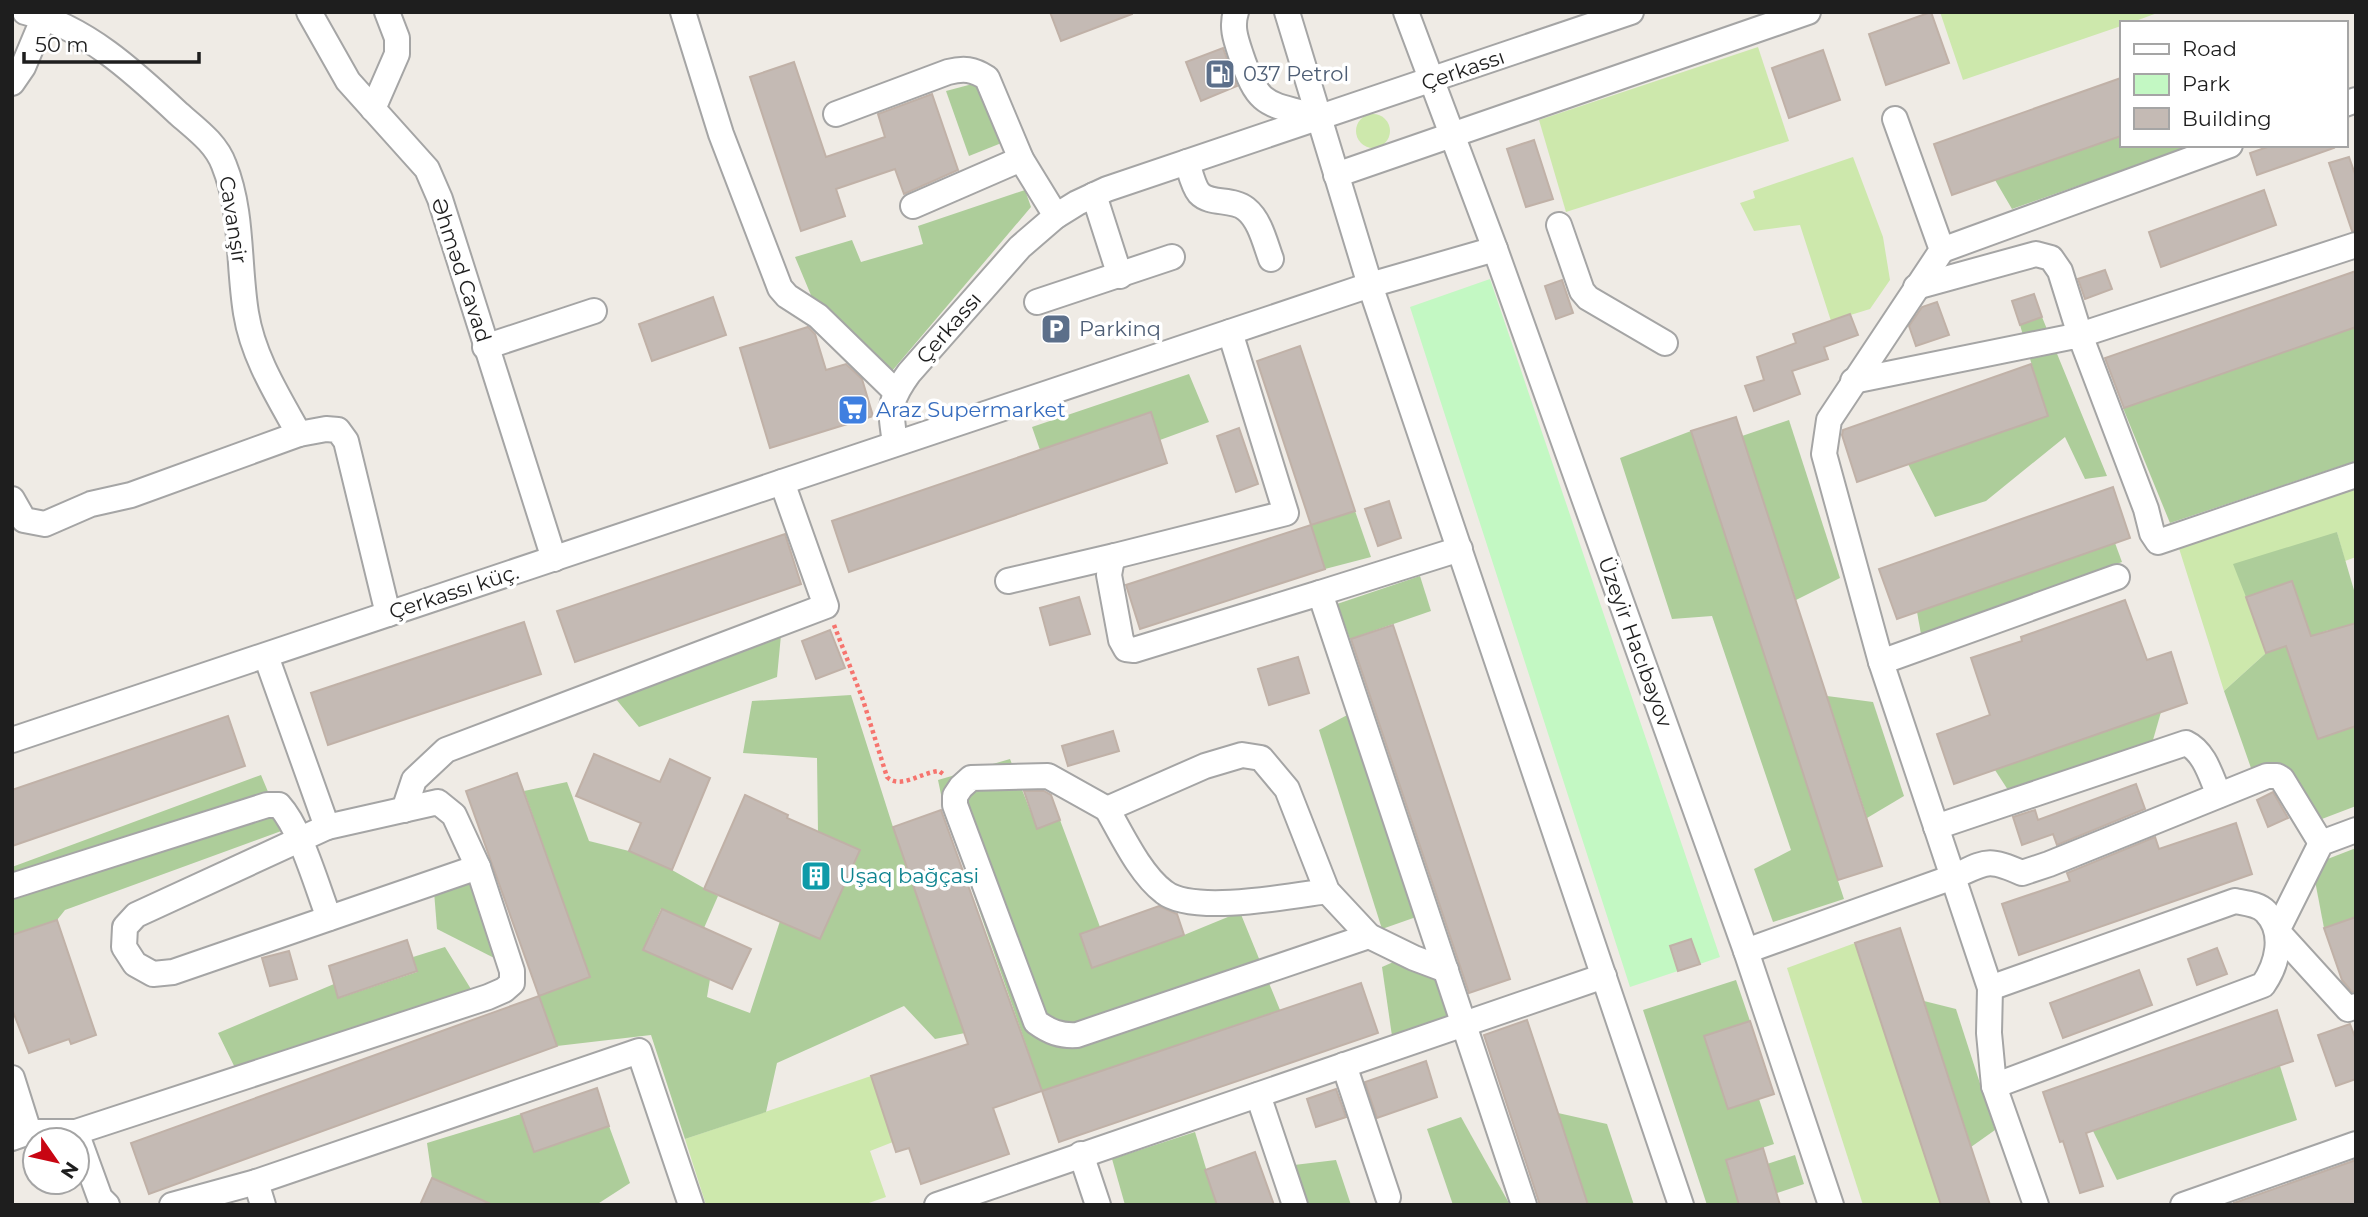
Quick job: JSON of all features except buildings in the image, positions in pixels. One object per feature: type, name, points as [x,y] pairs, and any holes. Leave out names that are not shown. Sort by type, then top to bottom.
[{"type":"street","name":"Əhməd Cavad","points":[[309,12],[348,81],[427,169],[440,199],[554,559]]},
{"type":"street","points":[[373,109],[397,54],[397,38],[387,12]]},
{"type":"street","points":[[683,12],[721,134],[780,288],[787,296],[818,316],[895,391],[890,409],[895,443],[1370,285],[1495,249]]},
{"type":"street","points":[[1236,12],[1233,21],[1234,34],[1250,83],[1257,94],[1274,104],[1319,117]]},
{"type":"street","points":[[1287,12],[1370,285],[1681,1205]]},
{"type":"street","name":"Üzeyir Hacıbəyov","points":[[1406,12],[1495,249],[1746,951],[1832,1205]]},
{"type":"street","name":"Çerkassı","points":[[895,391],[1020,247],[1056,216],[1094,195],[1631,12]]},
{"type":"street","points":[[1336,175],[1808,12]]},
{"type":"street","points":[[12,83],[23,67],[34,15]]},
{"type":"street","name":"Cavanşir","points":[[34,15],[75,31],[133,71],[212,144],[224,163],[229,181],[239,232],[250,332],[274,391],[299,434]]},
{"type":"street","points":[[836,114],[963,68],[978,72],[987,78],[1021,159],[1056,216]]},
{"type":"street","points":[[1895,119],[1942,250]]},
{"type":"street","points":[[2036,1205],[1994,1086],[1989,1033],[1990,988],[1881,662],[1824,454],[1829,420],[1942,250],[2225,147]]},
{"type":"street","points":[[913,206],[1021,159]]},
{"type":"street","points":[[1187,162],[1198,192],[1205,197],[1236,203],[1247,209],[1255,220],[1271,259]]},
{"type":"street","points":[[1094,195],[1120,276]]},
{"type":"street","points":[[1559,226],[1582,291],[1588,298],[1665,343]]},
{"type":"street","points":[[1853,381],[2080,335],[2356,245]]},
{"type":"street","points":[[1916,288],[2036,254],[2051,258],[2060,271],[2080,335],[2146,509],[2152,533],[2158,542],[2356,475]]},
{"type":"street","points":[[1037,302],[1172,257]]},
{"type":"street","points":[[485,347],[594,311]]},
{"type":"street","points":[[1008,582],[1286,513],[1230,332]]},
{"type":"street","points":[[12,499],[24,520],[45,524],[91,504],[131,495],[299,434],[326,429],[338,430],[346,440],[388,614]]},
{"type":"street","name":"Çerkassı küç.","points":[[12,740],[895,443]]},
{"type":"street","points":[[404,810],[414,780],[446,750],[827,606],[782,482]]},
{"type":"street","points":[[1115,556],[1109,575],[1121,640],[1126,649],[1134,650],[1460,549]]},
{"type":"street","points":[[1881,662],[2117,577]]},
{"type":"street","points":[[1320,593],[1524,1205]]},
{"type":"street","points":[[266,656],[327,827]]},
{"type":"street","points":[[1936,827],[2186,743],[2194,747],[2200,755],[2220,795]]},
{"type":"street","points":[[1107,808],[1206,766],[1242,755],[1261,758],[1287,789],[1327,891],[1369,936],[1446,970]]},
{"type":"street","points":[[1327,891],[1241,904],[1180,900],[1165,894],[1149,877],[1107,808],[1048,776],[971,778],[955,796],[955,805],[1036,1022],[1061,1035],[1077,1035],[1369,936]]},
{"type":"street","points":[[1746,951],[1953,877],[1986,862],[2000,863],[2022,873],[2267,776],[2282,779],[2321,843]]},
{"type":"street","points":[[91,1127],[488,997],[512,983],[512,971],[478,867],[454,815],[438,802],[327,827],[136,915],[125,927],[124,947],[135,964],[153,974],[173,972],[478,867]]},
{"type":"street","points":[[12,886],[267,805],[279,805],[299,840],[329,918]]},
{"type":"street","points":[[1994,1086],[2263,985],[2274,970],[2277,931],[2321,843],[2356,830]]},
{"type":"street","points":[[1990,988],[2235,901],[2255,905],[2266,911],[2277,931],[2348,1009],[2356,1006]]},
{"type":"street","points":[[937,1205],[1604,976]]},
{"type":"street","points":[[172,1205],[259,1193],[639,1051],[691,1205]]},
{"type":"street","points":[[1344,1065],[1388,1197]]},
{"type":"street","points":[[12,1078],[21,1135]]},
{"type":"street","points":[[1258,1095],[1295,1205]]},
{"type":"street","points":[[2183,1205],[2356,1144]]},
{"type":"street","points":[[1081,1154],[1098,1205]]},
{"type":"street","points":[[91,1173],[100,1198],[107,1205]]},
{"type":"path","points":[[827,606],[863,700],[887,777],[892,782],[899,783],[939,771],[961,787]]},
{"type":"green space","points":[[1940,12],[2160,12],[2135,21],[2120,21],[2120,26],[1963,80]]},
{"type":"green space","points":[[1758,47],[1789,141],[1566,212],[1539,120]]},
{"type":"green space","points":[[980,82],[1004,142],[969,156],[946,91]]},
{"type":"green space","points":[[1373,114],[1385,119],[1390,131],[1385,143],[1373,148],[1361,143],[1356,131],[1361,119]]},
{"type":"green space","points":[[2120,136],[2120,147],[2188,147],[2012,209],[1995,180]]},
{"type":"green space","points":[[1853,157],[1883,237],[1890,280],[1870,309],[1831,321],[1800,225],[1754,231],[1740,203],[1755,198],[1753,191]]},
{"type":"green space","points":[[1025,190],[1031,207],[892,371],[813,300],[795,257],[852,240],[861,262],[923,244],[918,226]]},
{"type":"green space","points":[[1490,279],[1720,957],[1700,964],[1691,939],[1670,947],[1678,971],[1630,987],[1410,307]]},
{"type":"green space","points":[[2042,317],[2107,476],[2085,479],[2065,437],[1986,501],[1935,517],[1908,464],[2047,416],[2020,325]]},
{"type":"green space","points":[[2356,327],[2356,461],[2170,523],[2123,408]]},
{"type":"green space","points":[[1189,374],[1209,422],[1160,440],[1151,412],[1040,450],[1032,427]]},
{"type":"green space","points":[[1789,420],[1840,578],[1796,600],[1742,436]]},
{"type":"green space","points":[[1691,431],[1844,899],[1773,922],[1754,869],[1791,850],[1712,616],[1672,619],[1620,458]]},
{"type":"green space","points":[[2356,483],[2356,557],[2345,561],[2337,532],[2246,597],[2266,653],[2224,691],[2177,542]]},
{"type":"green space","points":[[1355,511],[1371,557],[1325,569],[1311,525]]},
{"type":"green space","points":[[2337,532],[2356,597],[2356,623],[2343,672],[2329,630],[2311,636],[2292,581],[2246,597],[2233,564]]},
{"type":"green space","points":[[2115,543],[2122,562],[1921,634],[1917,612]]},
{"type":"green space","points":[[1420,576],[1431,611],[1350,639],[1337,604]]},
{"type":"green space","points":[[781,635],[777,677],[639,727],[611,693]]},
{"type":"green space","points":[[2286,646],[2318,739],[2356,726],[2356,806],[2314,822],[2283,765],[2251,768],[2224,691],[2266,653]]},
{"type":"green space","points":[[851,695],[893,827],[965,1033],[935,1039],[904,1006],[777,1063],[766,1112],[685,1139],[651,1035],[557,1046],[539,996],[590,977],[524,791],[567,782],[589,841],[629,851],[672,870],[718,896],[704,928],[661,909],[643,950],[710,979],[707,997],[750,1013],[780,921],[820,939],[860,851],[818,832],[817,758],[743,753],[752,701]]},
{"type":"green space","points":[[1827,696],[1873,702],[1904,796],[1867,818]]},
{"type":"green space","points":[[2161,712],[2153,740],[2008,790],[1995,770]]},
{"type":"green space","points":[[1351,713],[1419,916],[1382,929],[1319,730]]},
{"type":"green space","points":[[1010,759],[1037,828],[1060,820],[1100,927],[1080,934],[1092,968],[1240,912],[1280,1010],[1042,1091],[944,809],[938,780]]},
{"type":"green space","points":[[261,775],[284,830],[65,910],[57,920],[12,935],[12,867]]},
{"type":"green space","points":[[2356,848],[2356,917],[2324,928],[2312,865]]},
{"type":"green space","points":[[470,865],[508,965],[437,929],[433,879]]},
{"type":"green space","points":[[1855,943],[1941,1205],[1863,1205],[1787,968]]},
{"type":"green space","points":[[445,947],[474,994],[238,1074],[218,1033],[334,984],[339,998],[417,972],[413,957]]},
{"type":"green space","points":[[1423,949],[1452,1017],[1392,1036],[1382,967]]},
{"type":"green space","points":[[1736,980],[1750,1021],[1759,1099],[1774,1144],[1726,1160],[1730,1176],[1795,1155],[1804,1184],[1741,1205],[1707,1205],[1643,1010]]},
{"type":"green space","points":[[1924,1001],[1956,1009],[1995,1130],[1971,1147]]},
{"type":"green space","points":[[2280,1066],[2297,1120],[2117,1180],[2093,1131]]},
{"type":"green space","points":[[871,1076],[893,1142],[870,1151],[886,1197],[863,1205],[706,1205],[685,1139]]},
{"type":"green space","points":[[1558,1113],[1607,1124],[1634,1205],[1588,1205]]},
{"type":"green space","points":[[521,1114],[534,1152],[609,1126],[630,1183],[596,1205],[490,1205],[432,1178],[427,1143]]},
{"type":"green space","points":[[1461,1117],[1510,1205],[1453,1205],[1427,1129]]},
{"type":"green space","points":[[1195,1132],[1217,1205],[1125,1205],[1112,1159]]},
{"type":"green space","points":[[1336,1160],[1351,1205],[1307,1205],[1294,1165]]},
{"type":"place","name":"037 Petrol","points":[[1220,74]]},
{"type":"place","name":"Parkinq","points":[[1056,329]]},
{"type":"place","name":"Araz Supermarket","points":[[853,410]]},
{"type":"place","name":"Uşaq bağçasi","points":[[816,876]]}]
